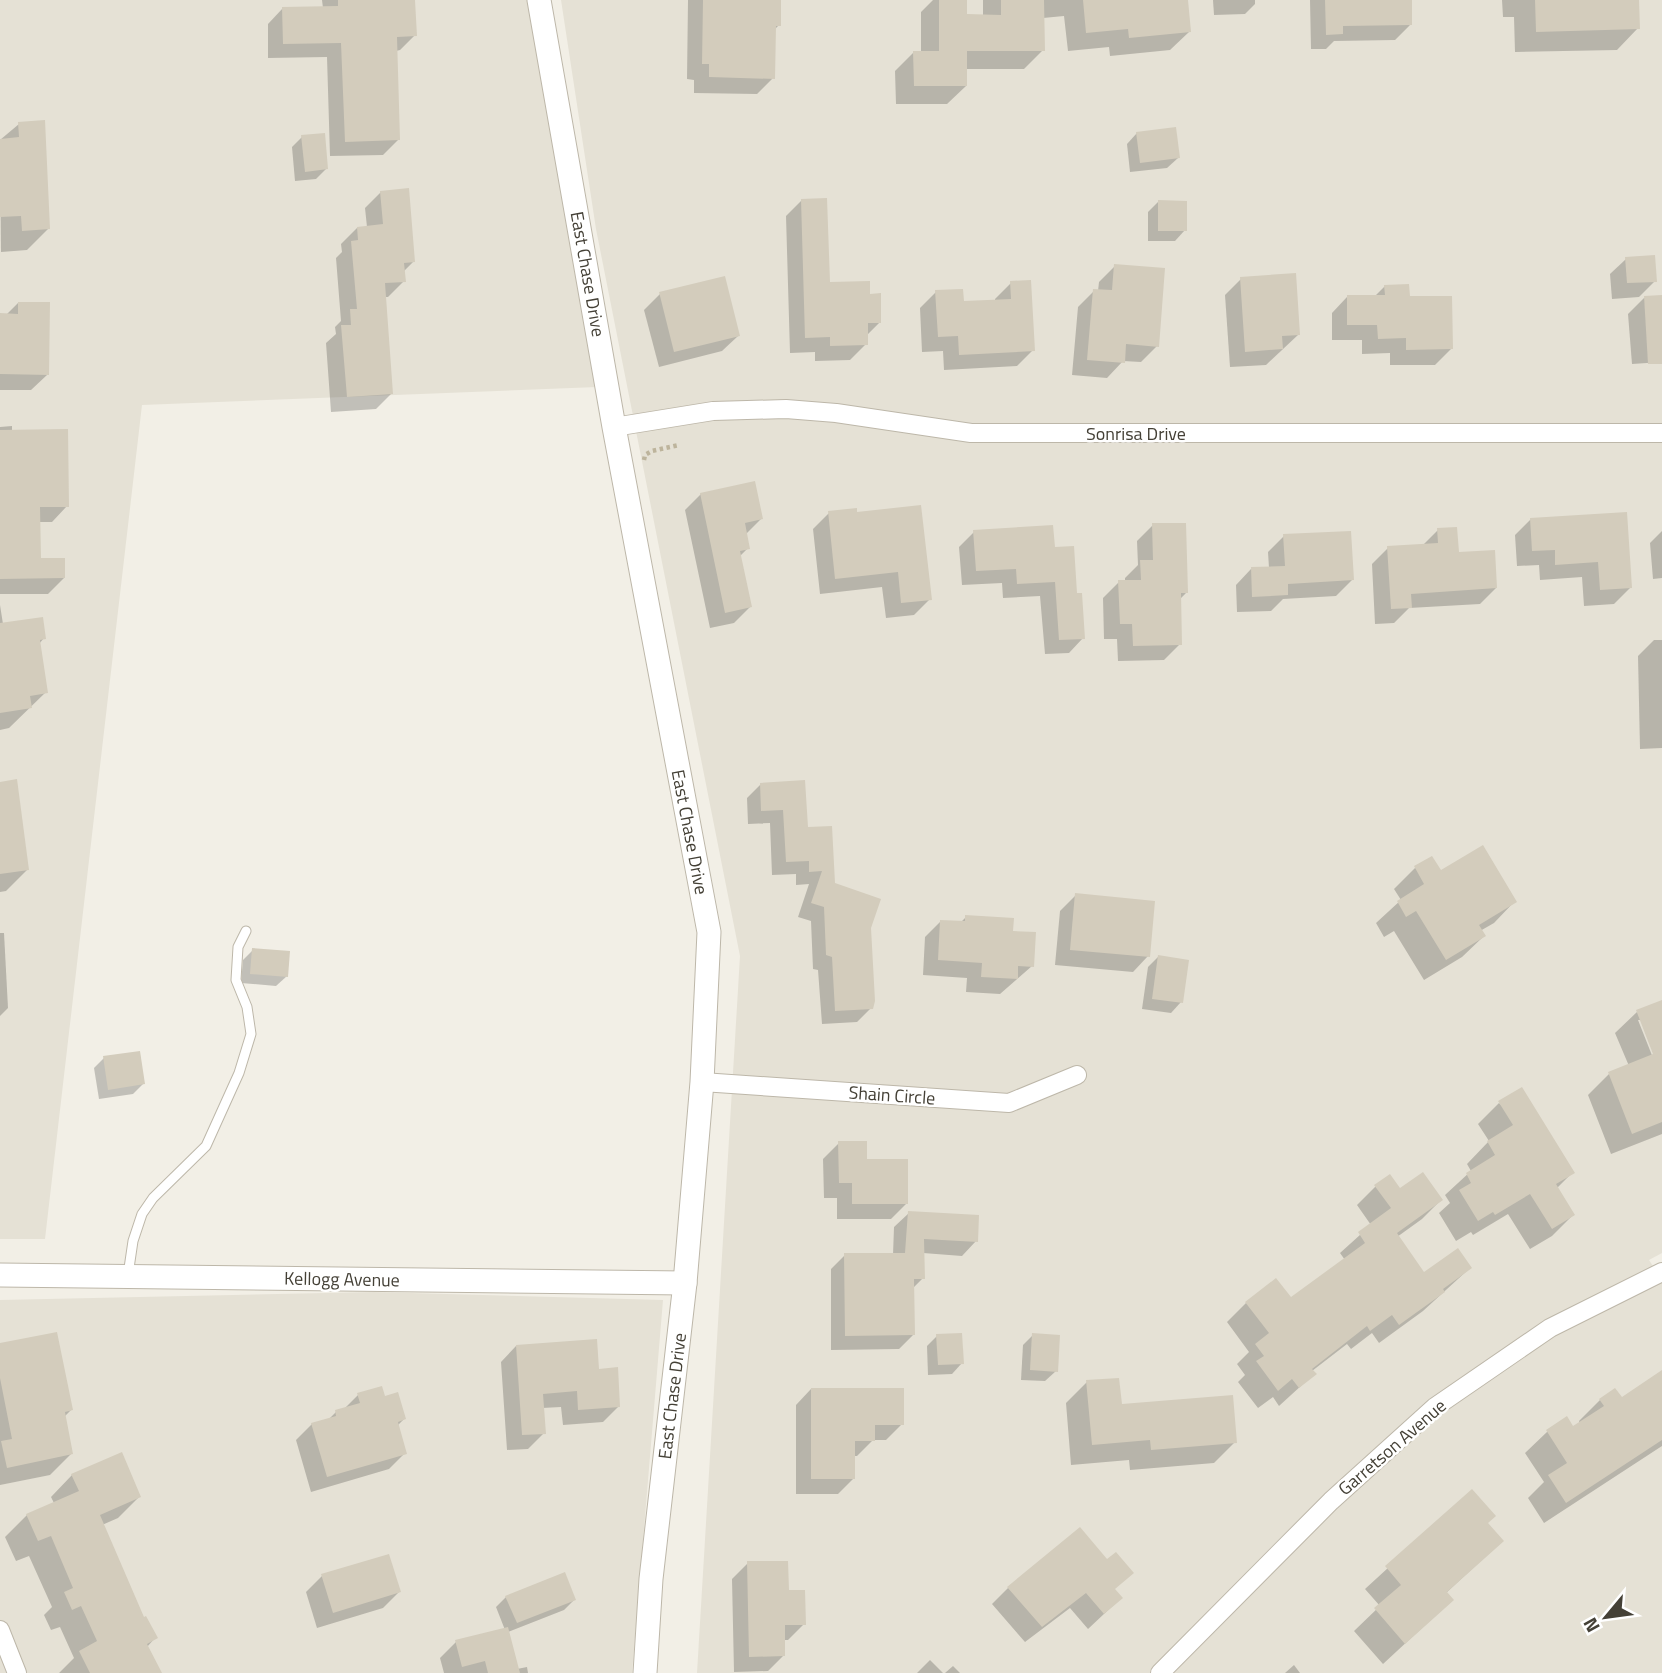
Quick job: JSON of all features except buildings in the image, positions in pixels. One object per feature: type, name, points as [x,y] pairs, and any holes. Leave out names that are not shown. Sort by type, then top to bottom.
[{"type":"street","name":"East Chase Drive","points":[[539,0],[614,427],[709,932],[702,1082],[685,1283],[651,1579],[645,1673]]},
{"type":"street","name":"Sonrisa Drive","points":[[614,427],[713,411],[786,409],[836,413],[971,433],[1662,433]]},
{"type":"street","name":"Shain Circle","points":[[702,1082],[1009,1103],[1077,1075]]},
{"type":"street","name":"Garretson Avenue","points":[[1160,1673],[1331,1502],[1435,1407],[1550,1328],[1662,1272]]},
{"type":"street","name":"Kellogg Avenue","points":[[0,1275],[685,1283]]},
{"type":"street","points":[[0,1630],[17,1673]]},
{"type":"lane","points":[[128,1276],[133,1241],[142,1214],[153,1198],[206,1146],[239,1073],[251,1034],[247,1007],[236,980],[238,947],[246,931]]},
{"type":"shaded area","points":[[0,0],[530,0],[597,387],[142,405],[45,1239],[0,1239]]},
{"type":"shaded area","points":[[561,0],[1662,0],[1662,1253],[1649,1260],[1662,1280],[1662,1673],[697,1673],[740,956],[596,229]]},
{"type":"shaded area","points":[[374,1292],[663,1300],[632,1673],[0,1673],[0,1300]]}]
